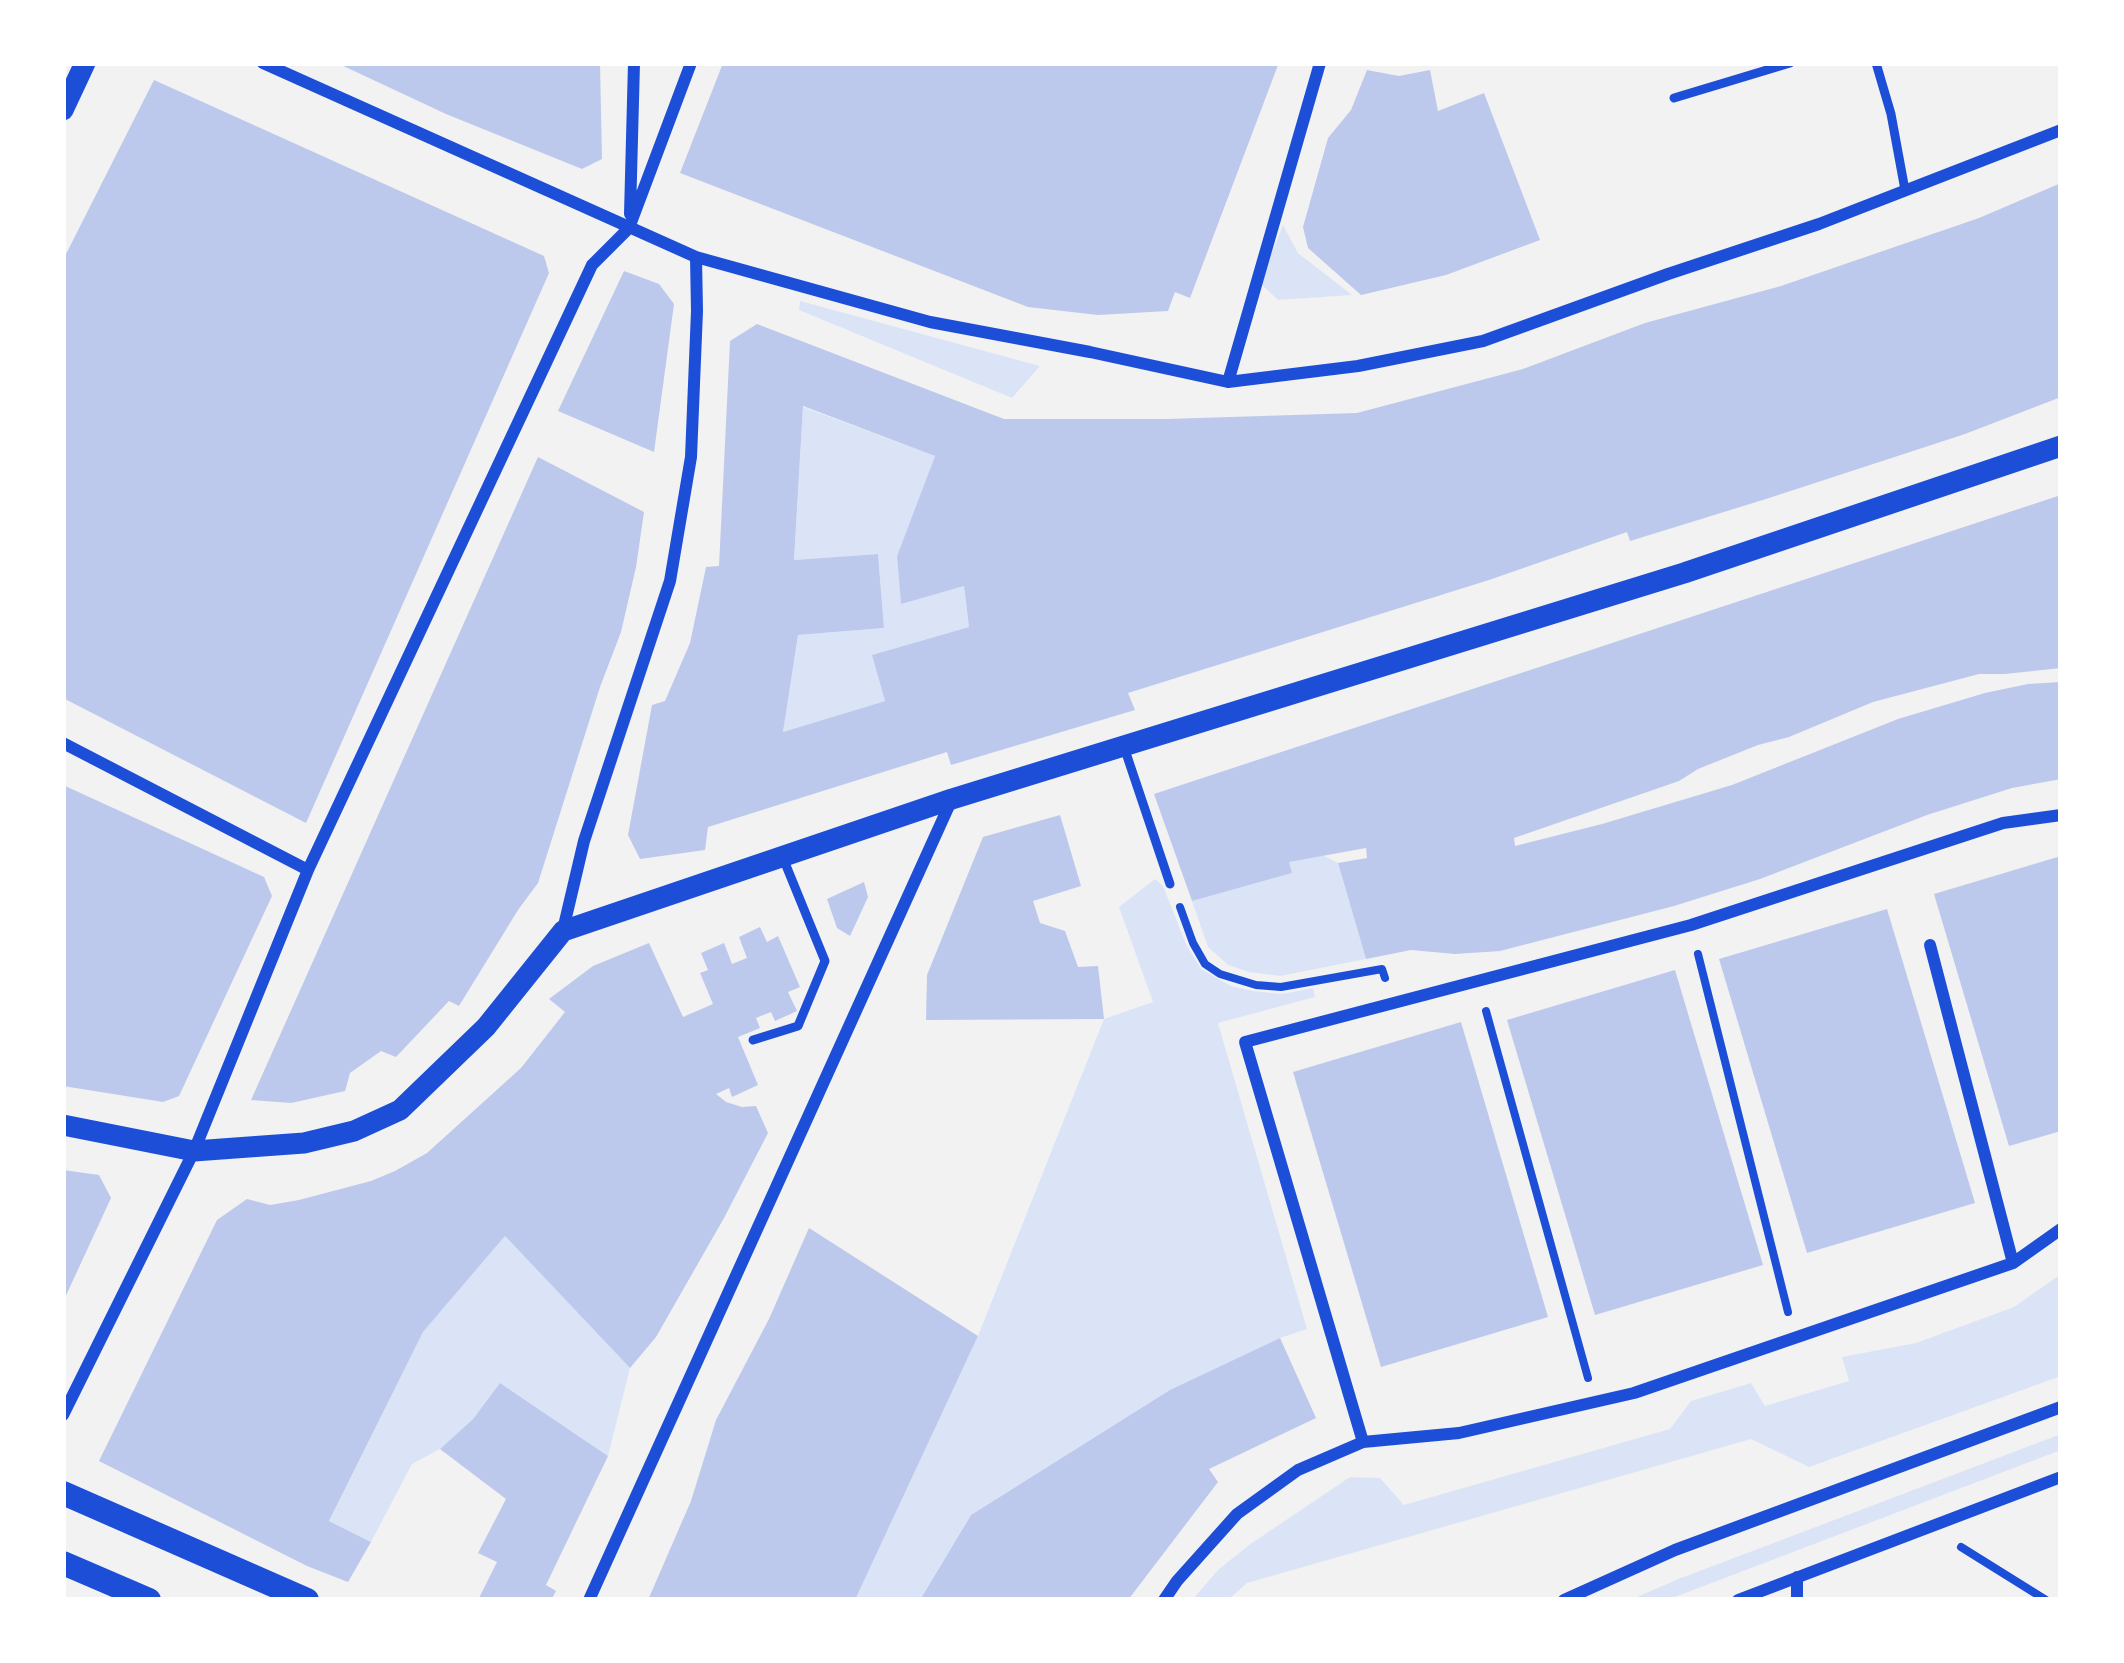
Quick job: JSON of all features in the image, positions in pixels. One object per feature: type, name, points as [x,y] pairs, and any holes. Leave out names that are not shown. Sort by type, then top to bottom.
[{"type":"main road","points":[[63,1493],[307,1600]]},
{"type":"main road","points":[[63,1563],[149,1600]]},
{"type":"street","points":[[63,110],[85,63]]},
{"type":"street","points":[[263,63],[696,257],[930,322],[1228,382],[1358,366],[1483,340],[1819,224],[2061,130]]},
{"type":"street","points":[[629,228],[634,63]]},
{"type":"street","points":[[63,1415],[194,1151],[308,869],[592,265],[629,228],[691,63]]},
{"type":"street","points":[[1228,382],[1320,63]]},
{"type":"street","points":[[63,1125],[194,1151],[304,1143],[354,1131],[400,1110],[486,1027],[563,932],[584,841],[670,581],[691,457],[696,257]]},
{"type":"street","points":[[563,932],[952,799],[1684,573],[2061,446]]},
{"type":"street","points":[[63,743],[308,869]]},
{"type":"street","points":[[589,1600],[952,799]]},
{"type":"street","points":[[1363,1442],[1244,1042],[1691,926],[2003,823],[2061,814]]},
{"type":"street","points":[[1930,945],[2013,1263]]},
{"type":"street","points":[[1164,1600],[1237,1514],[1298,1470],[1363,1442],[1459,1433],[1634,1393],[2013,1263],[2061,1229]]},
{"type":"street","points":[[1564,1600],[1675,1550],[2061,1406]]},
{"type":"street","points":[[1738,1600],[2061,1477]]},
{"type":"street","points":[[1797,1577],[1797,1600]]},
{"type":"lane","points":[[1674,98],[1790,63]]},
{"type":"lane","points":[[1876,63],[1905,190]]},
{"type":"lane","points":[[1124,747],[1170,884]]},
{"type":"lane","points":[[753,1040],[798,1026],[825,961],[782,857]]},
{"type":"path","points":[[1170,884],[1193,944],[1205,964],[1220,974],[1281,987],[1382,969],[1393,1002]]},
{"type":"path","points":[[1691,926],[1794,1337]]},
{"type":"path","points":[[1477,980],[1595,1402]]},
{"type":"path","points":[[1928,1526],[2046,1600]]},
{"type":"shaded area","points":[[1283,225],[1298,253],[1352,295],[1278,300],[1260,283]]},
{"type":"shaded area","points":[[800,301],[1040,366],[1012,398],[799,310]]},
{"type":"shaded area","points":[[803,407],[935,456],[897,556],[901,603],[964,586],[969,627],[873,655],[885,701],[783,732],[798,635],[884,628],[878,554],[794,560]]},
{"type":"shaded area","points":[[1321,854],[1338,863],[1366,959],[1280,976],[1228,965],[1208,947],[1192,901],[1291,873],[1289,862]]},
{"type":"shaded area","points":[[1155,879],[1163,886],[1201,969],[1231,986],[1253,991],[1282,994],[1313,988],[1315,997],[1218,1023],[1307,1329],[1171,1390],[971,1515],[920,1600],[855,1600],[978,1336],[1104,1019],[1153,1002],[1119,907]]},
{"type":"shaded area","points":[[505,1236],[630,1368],[608,1456],[500,1383],[473,1419],[440,1449],[412,1464],[371,1542],[329,1521],[423,1332]]},
{"type":"shaded area","points":[[2061,1274],[2061,1376],[1809,1467],[1751,1439],[1247,1583],[1228,1600],[1192,1600],[1249,1545],[1350,1477],[1380,1478],[1404,1505],[1670,1429],[1691,1401],[1751,1383],[1765,1406],[1849,1381],[1842,1357],[1916,1343],[2014,1307]]},
{"type":"shaded area","points":[[2061,1434],[2061,1450],[1667,1600],[1630,1600],[1676,1580]]},
{"type":"building","points":[[337,63],[600,63],[602,159],[582,169]]},
{"type":"building","points":[[723,63],[1278,65],[1190,298],[1175,292],[1168,311],[1098,315],[1028,307],[680,173]]},
{"type":"building","points":[[1367,70],[1399,76],[1430,70],[1438,111],[1484,93],[1540,240],[1446,275],[1361,295],[1308,248],[1303,227],[1328,138],[1351,110]]},
{"type":"building","points":[[154,80],[544,256],[549,273],[306,823],[63,698],[63,260]]},
{"type":"building","points":[[2061,183],[2061,397],[1766,499],[1630,541],[1627,532],[1128,693],[1135,710],[951,765],[947,752],[708,827],[705,850],[640,859],[628,835],[652,705],[665,701],[690,643],[706,567],[719,566],[730,341],[757,324],[1004,419],[1357,413],[1523,369],[1645,323],[1781,286],[1979,218]],"holes":[[[803,406],[935,456],[897,556],[901,604],[964,586],[969,627],[872,655],[885,701],[783,732],[798,635],[884,628],[878,554],[794,560]]]},
{"type":"building","points":[[624,271],[659,284],[674,304],[654,452],[558,411]]},
{"type":"building","points":[[538,457],[644,512],[621,632],[538,883],[459,1006],[449,1001],[396,1057],[381,1051],[350,1073],[345,1091],[291,1103],[251,1100]]},
{"type":"building","points":[[2061,495],[2061,668],[1979,674],[1873,702],[1698,769],[1679,781],[1514,838],[1515,846],[1602,824],[1732,785],[1898,719],[2028,684],[2061,682],[2061,779],[2012,788],[1927,815],[1760,879],[1674,906],[1500,951],[1411,950],[1366,959],[1338,863],[1367,858],[1366,848],[1289,862],[1292,873],[1192,901],[1154,794]]},
{"type":"building","points":[[63,785],[264,877],[272,896],[179,1096],[163,1102],[63,1086]]},
{"type":"building","points":[[1060,815],[1081,886],[1033,901],[1040,923],[1065,931],[1078,967],[1098,966],[1104,1019],[926,1020],[927,975],[983,837]]},
{"type":"building","points":[[2061,856],[2061,1131],[2009,1146],[1934,894]]},
{"type":"building","points":[[864,882],[868,897],[850,936],[837,928],[827,899]]},
{"type":"building","points":[[1887,909],[1975,1203],[1807,1253],[1719,959]]},
{"type":"building","points":[[760,927],[767,942],[778,936],[800,987],[788,992],[797,1011],[775,1021],[771,1012],[756,1018],[760,1028],[738,1037],[758,1085],[732,1097],[729,1088],[716,1094],[742,1107],[756,1106],[768,1133],[656,1337],[630,1368],[505,1236],[423,1332],[329,1521],[371,1542],[348,1582],[99,1461],[217,1220],[247,1199],[270,1205],[299,1200],[371,1181],[427,1153],[521,1068],[565,1012],[549,999],[593,966],[649,943],[683,1017],[713,1004],[700,973],[708,970],[701,953],[724,943],[732,964],[747,958],[739,937]]},
{"type":"building","points":[[1675,970],[1763,1265],[1595,1315],[1507,1020]]},
{"type":"building","points":[[1461,1022],[1548,1317],[1381,1367],[1293,1072]]},
{"type":"building","points":[[63,1170],[99,1175],[111,1198],[63,1302]]},
{"type":"building","points":[[809,1228],[978,1336],[855,1600],[648,1600],[691,1501],[716,1420],[769,1319]]},
{"type":"building","points":[[1280,1338],[1316,1418],[1209,1469],[1218,1482],[1128,1600],[920,1600],[971,1515],[1170,1390]]},
{"type":"building","points":[[500,1383],[608,1456],[546,1585],[556,1591],[551,1600],[478,1600],[497,1562],[478,1553],[506,1499],[440,1449],[473,1419]]}]
